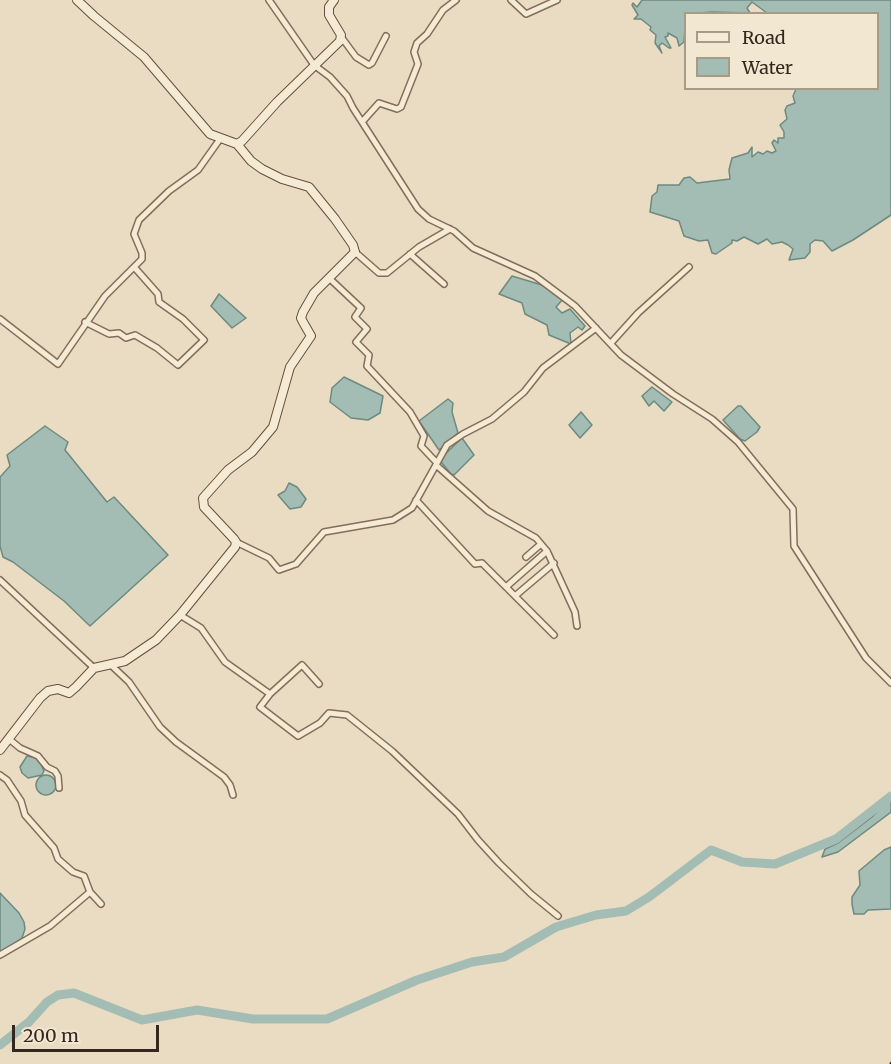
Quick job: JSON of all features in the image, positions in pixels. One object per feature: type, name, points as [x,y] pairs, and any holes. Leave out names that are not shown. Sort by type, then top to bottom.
[{"type":"street","points":[[77,0],[144,57],[210,134],[237,144],[250,161],[282,180],[309,187],[335,219],[353,245],[355,252],[380,273],[439,233],[450,229]]},
{"type":"street","points":[[269,0],[314,65],[330,77],[347,96],[418,209],[429,219],[450,229],[473,248],[535,276],[575,306],[621,355],[673,394],[712,419],[738,442],[793,510],[794,546],[866,658],[891,683]]},
{"type":"street","points":[[334,0],[329,7],[329,15],[356,57],[369,65],[372,63],[386,36]]},
{"type":"street","points":[[362,122],[379,103],[397,109],[401,107],[418,64],[414,52],[417,43],[428,34],[443,10],[456,0]]},
{"type":"street","points":[[511,0],[526,14],[557,0]]},
{"type":"street","points":[[237,144],[342,38]]},
{"type":"street","points":[[0,320],[58,364],[105,296],[142,259],[142,253],[134,234],[139,220],[169,192],[198,170],[220,139]]},
{"type":"street","points":[[355,252],[314,293],[303,312],[301,318],[311,336],[290,367],[273,427],[252,452],[228,470],[203,498],[204,507],[236,542],[269,558],[279,570],[296,564],[324,532],[393,520],[412,508],[447,445],[492,419],[524,392],[543,368],[596,328]]},
{"type":"street","points":[[410,254],[444,284]]},
{"type":"street","points":[[611,343],[638,313],[689,267]]},
{"type":"street","points":[[86,322],[109,334],[119,333],[126,338],[135,335],[157,348],[178,365],[204,339],[183,319],[159,302],[158,294],[135,268]]},
{"type":"street","points":[[329,278],[361,308],[355,317],[367,329],[356,342],[369,355],[367,366],[410,412],[424,436],[422,446],[436,464],[488,511],[536,538],[554,563],[575,612],[577,626]]},
{"type":"street","points":[[416,500],[475,564],[482,563],[555,635]]},
{"type":"street","points":[[0,750],[48,691],[58,689],[69,693],[94,668],[125,661],[156,640],[180,615],[235,547],[236,542]]},
{"type":"street","points":[[526,557],[541,544]]},
{"type":"street","points":[[506,587],[547,551]]},
{"type":"street","points":[[514,596],[554,563]]},
{"type":"street","points":[[0,580],[94,668]]},
{"type":"street","points":[[180,615],[201,628],[225,662],[270,694]]},
{"type":"street","points":[[111,665],[129,682],[160,728],[224,777],[233,795]]},
{"type":"street","points":[[319,684],[302,665],[270,694],[260,707],[298,736],[320,723],[329,712],[347,715],[392,751],[458,814],[499,863],[558,916]]},
{"type":"street","points":[[9,739],[20,748],[38,756],[46,767],[55,771],[60,788]]},
{"type":"street","points":[[0,775],[7,780],[21,801],[25,815],[54,848],[58,859],[73,872],[84,876],[90,892],[101,904]]},
{"type":"street","points":[[0,955],[50,926],[90,892]]},
{"type":"water","points":[[642,0],[891,0],[891,215],[832,251],[823,241],[815,240],[810,244],[810,252],[805,258],[789,260],[793,249],[782,242],[772,244],[767,239],[758,244],[744,237],[737,241],[732,240],[732,243],[716,254],[712,253],[708,240],[699,241],[684,236],[679,221],[650,212],[652,196],[657,192],[658,185],[679,185],[684,178],[690,177],[697,183],[730,179],[729,170],[732,158],[748,153],[752,147],[752,157],[758,152],[763,154],[767,151],[772,153],[776,151],[772,143],[774,140],[778,143],[778,138],[784,138],[780,125],[787,119],[785,110],[787,106],[795,103],[793,96],[796,90],[879,90],[879,12],[766,12],[752,2],[747,8],[749,12],[684,12],[684,42],[679,46],[677,38],[668,33],[665,37],[671,48],[662,43],[659,46],[662,53],[655,43],[656,35],[650,30],[651,27],[641,19],[634,19],[638,15],[633,3],[637,7]]},
{"type":"water","points":[[512,276],[542,285],[563,299],[556,307],[562,313],[570,309],[585,326],[582,330],[578,327],[570,333],[571,344],[549,335],[547,325],[525,314],[522,303],[499,294]]},
{"type":"water","points":[[219,294],[246,318],[232,328],[211,306]]},
{"type":"water","points":[[344,377],[383,396],[380,413],[368,420],[351,418],[330,402],[332,388]]},
{"type":"water","points":[[652,387],[672,402],[664,411],[654,401],[649,406],[642,396]]},
{"type":"water","points":[[448,399],[453,403],[452,412],[458,433],[439,450],[419,421]]},
{"type":"water","points":[[738,406],[741,406],[760,427],[745,441],[740,439],[723,420]]},
{"type":"water","points":[[581,412],[592,425],[580,438],[569,425]]},
{"type":"water","points":[[45,426],[68,442],[65,450],[107,502],[114,497],[168,555],[90,626],[64,601],[3,557],[0,546],[0,477],[10,466],[7,455]]},
{"type":"water","points":[[462,438],[474,455],[454,475],[441,462],[442,457]]},
{"type":"water","points":[[289,483],[297,487],[306,499],[301,507],[290,509],[278,495],[285,491]]},
{"type":"water","points":[[27,756],[38,758],[44,771],[42,775],[28,778],[22,773],[20,767]]},
{"type":"water","points":[[46,775],[53,778],[56,785],[53,792],[46,795],[39,792],[36,785],[39,778]]},
{"type":"water","points":[[891,797],[891,812],[838,852],[822,857],[825,849],[838,843],[872,817]]},
{"type":"water","points":[[891,847],[891,909],[868,910],[864,914],[854,914],[852,897],[860,885],[859,871]]},
{"type":"water","points":[[0,893],[19,913],[25,929],[22,938],[0,954]]},
{"type":"waterway","points":[[0,1045],[29,1022],[47,1002],[58,995],[74,993],[142,1020],[197,1010],[253,1019],[327,1019],[417,980],[472,962],[504,957],[556,927],[596,915],[626,911],[649,897],[711,850],[742,862],[775,864],[836,839],[891,796]]}]
